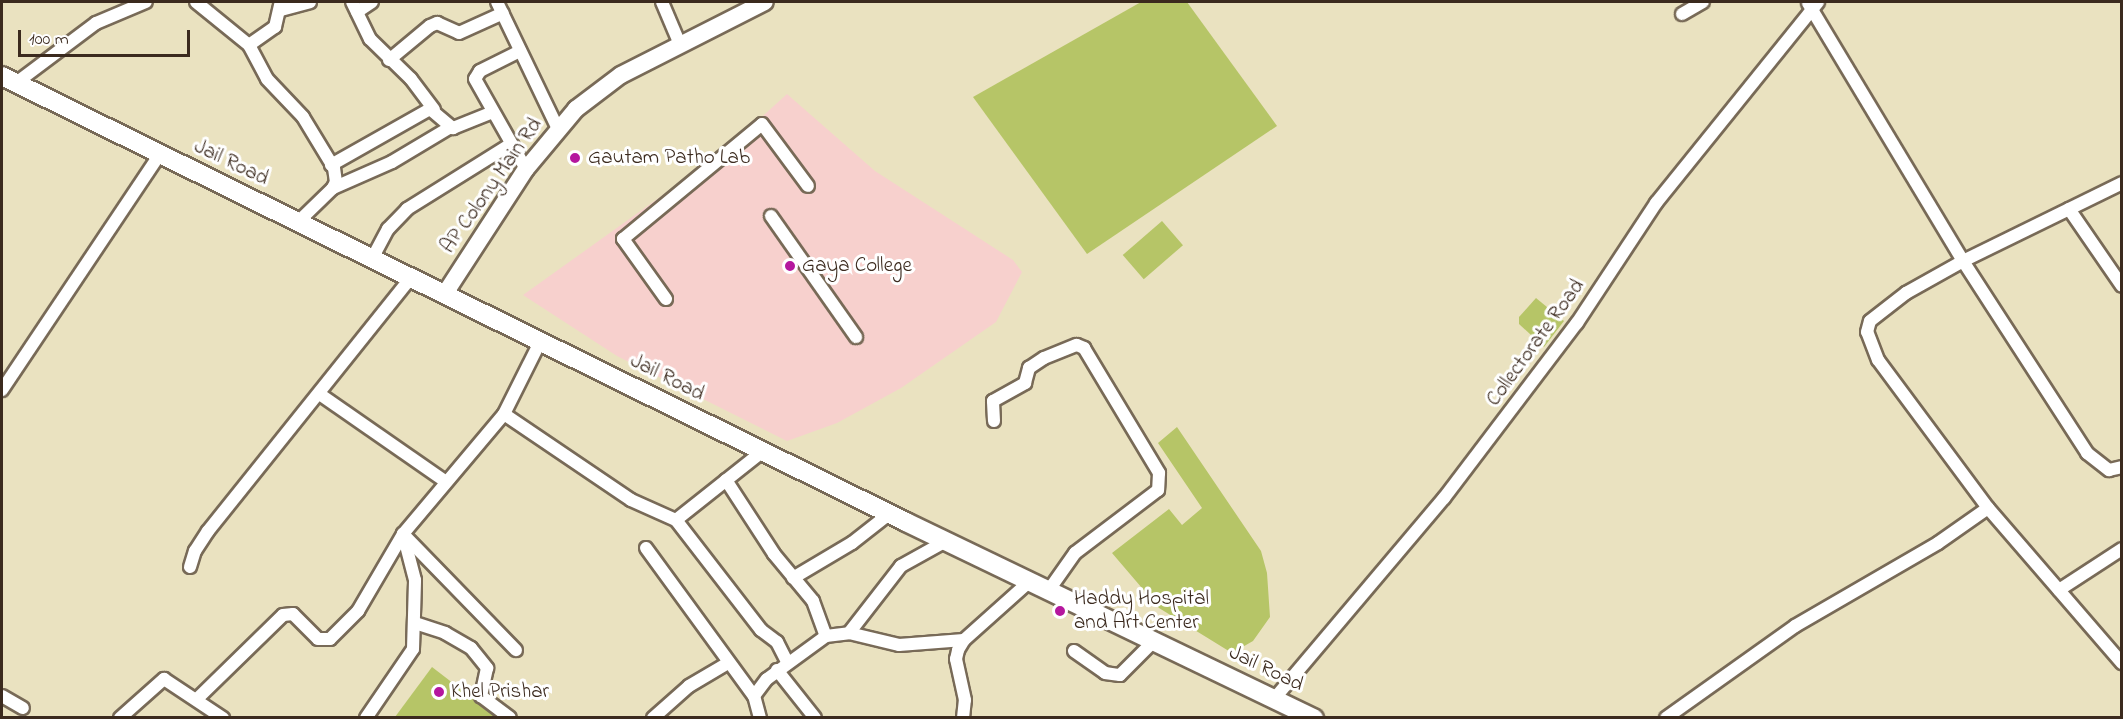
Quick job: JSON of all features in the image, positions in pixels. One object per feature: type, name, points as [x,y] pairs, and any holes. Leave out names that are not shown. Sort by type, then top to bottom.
[{"type":"main road","name":"Jail Road","points":[[9,80],[446,292],[889,514],[1314,717]]},
{"type":"street","points":[[9,80],[96,23],[146,2]]},
{"type":"street","points":[[196,2],[249,45],[267,79],[303,117],[336,176],[333,188]]},
{"type":"street","points":[[249,45],[275,27],[281,6],[310,2]]},
{"type":"street","points":[[372,2],[355,7],[370,39],[388,60],[411,79],[449,128]]},
{"type":"street","points":[[662,2],[679,42]]},
{"type":"street","points":[[1682,14],[1703,2]]},
{"type":"street","name":"AP Colony Main Rd","points":[[446,292],[526,169],[558,129],[597,90],[679,42],[758,3]]},
{"type":"street","points":[[1813,4],[1963,261],[2087,453],[2109,470],[2121,466]]},
{"type":"street","name":"Collectorate Road","points":[[1274,699],[1444,498],[1577,323],[1656,203],[1813,4]]},
{"type":"street","points":[[388,60],[430,26],[437,24],[459,33],[500,7],[558,129]]},
{"type":"street","points":[[520,51],[476,75],[493,111],[526,169]]},
{"type":"street","points":[[331,165],[434,109]]},
{"type":"street","points":[[299,221],[333,188],[392,162],[449,128],[460,127],[493,111]]},
{"type":"street","points":[[666,299],[623,239],[762,124],[808,186]]},
{"type":"street","points":[[373,257],[388,229],[407,209],[511,144]]},
{"type":"street","points":[[2,390],[160,154]]},
{"type":"street","points":[[2121,183],[1963,261],[1879,312],[1867,332],[1878,360],[1988,508],[2121,663]]},
{"type":"street","points":[[2069,209],[2121,286]]},
{"type":"street","points":[[771,216],[856,337]]},
{"type":"street","points":[[190,567],[208,531],[321,394],[378,314],[412,276]]},
{"type":"street","points":[[198,698],[283,615],[293,614],[318,639],[330,639],[358,611],[403,534],[504,414],[541,340]]},
{"type":"street","points":[[994,421],[993,401],[1025,383],[1029,368],[1044,358],[1077,345],[1084,348],[1159,473],[1158,490],[1064,564],[1049,590]]},
{"type":"street","points":[[321,394],[446,482]]},
{"type":"street","points":[[504,414],[626,497],[676,520],[760,630],[777,642],[782,666],[815,717]]},
{"type":"street","points":[[676,520],[763,451]]},
{"type":"street","points":[[726,480],[793,578],[813,601],[826,636]]},
{"type":"street","points":[[1666,717],[1795,626],[1938,543],[1988,508]]},
{"type":"street","points":[[793,578],[852,543],[889,514]]},
{"type":"street","points":[[366,717],[413,649],[415,580],[403,534]]},
{"type":"street","points":[[403,534],[516,650]]},
{"type":"street","points":[[849,633],[901,566],[946,541]]},
{"type":"street","points":[[646,548],[754,696],[760,717]]},
{"type":"street","points":[[2059,590],[2121,549]]},
{"type":"street","points":[[963,717],[964,683],[956,659],[964,640],[1031,580]]},
{"type":"street","points":[[415,623],[445,633],[471,648],[487,668],[481,696],[510,717]]},
{"type":"street","points":[[754,696],[782,666],[826,636],[849,633],[883,644],[964,640]]},
{"type":"street","points":[[1074,651],[1105,673],[1120,675],[1155,640]]},
{"type":"street","points":[[653,717],[689,686],[728,663]]},
{"type":"street","points":[[120,717],[164,679],[198,698],[223,717]]},
{"type":"street","points":[[2,696],[23,708]]},
{"type":"shaded area","name":"Gaya College","points":[[787,94],[875,171],[1013,260],[1022,272],[996,322],[901,388],[837,423],[787,441],[617,356],[523,295],[723,152]]},
{"type":"green space","points":[[1141,2],[1187,2],[1277,126],[1087,254],[973,97]]},
{"type":"green space","points":[[1162,221],[1183,245],[1144,279],[1123,255]]},
{"type":"green space","points":[[1536,298],[1564,321],[1544,347],[1519,324],[1519,317]]},
{"type":"green space","points":[[1177,427],[1261,551],[1267,573],[1270,617],[1253,641],[1232,653],[1159,608],[1112,553],[1169,509],[1182,525],[1202,508],[1158,443]]},
{"type":"green space","name":"Khel Prishar","points":[[432,667],[497,717],[395,717]]},
{"type":"place","name":"Gautam Patho Lab","points":[[575,158]]},
{"type":"place","name":"Gaya College","points":[[790,266]]},
{"type":"place","name":"Haddy Hospital and Art Center","points":[[1060,611]]},
{"type":"place","name":"Khel Prishar","points":[[439,692]]}]
